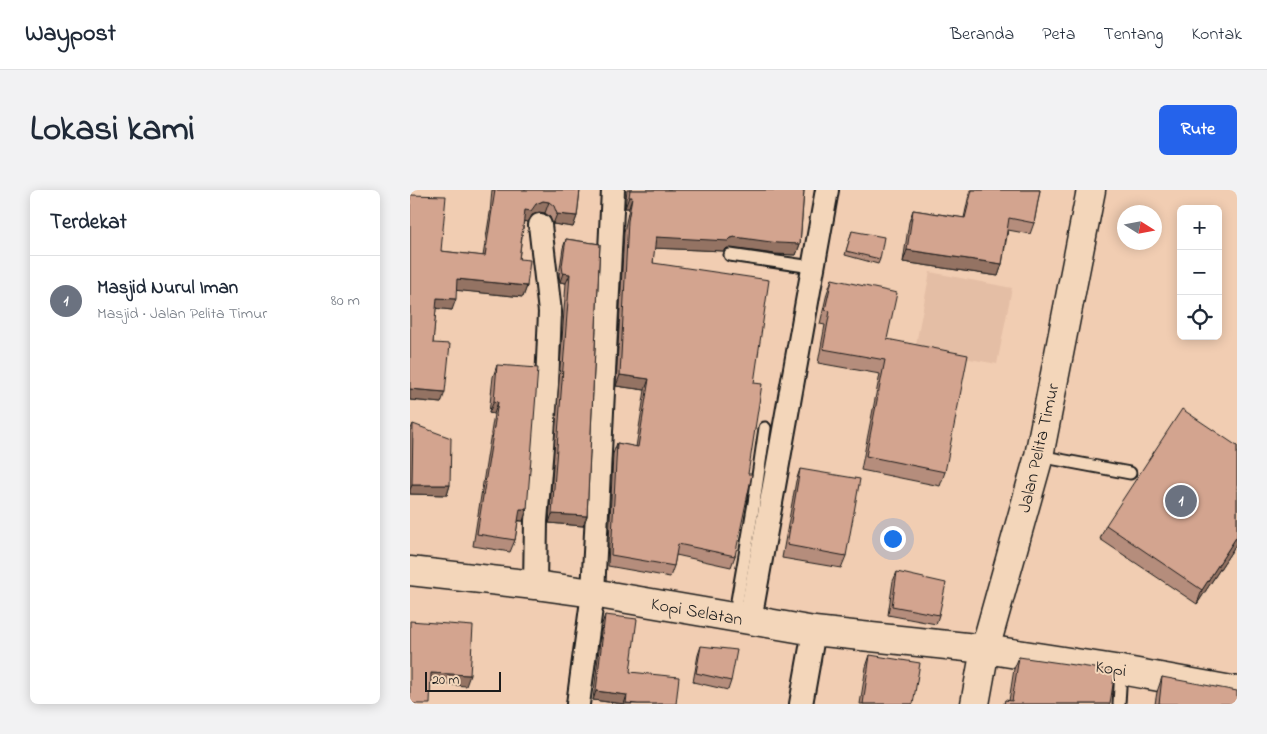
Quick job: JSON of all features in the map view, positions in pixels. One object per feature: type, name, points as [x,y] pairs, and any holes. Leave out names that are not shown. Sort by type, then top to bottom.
[{"type":"street","points":[[578,704],[593,593],[613,190]]},
{"type":"street","points":[[742,619],[827,190]]},
{"type":"street","name":"Jalan Pelita Timur","points":[[975,704],[985,649],[1039,456],[1091,190]]},
{"type":"street","points":[[535,584],[536,521],[547,384],[550,312],[540,225]]},
{"type":"street","name":"Kopi Selatan","points":[[410,571],[535,584],[814,631],[985,649]]},
{"type":"street","points":[[801,704],[814,631]]},
{"type":"street","name":"Kopi","points":[[985,649],[1237,690]]},
{"type":"lane","points":[[730,255],[812,267]]},
{"type":"lane","points":[[742,619],[754,503],[765,428]]},
{"type":"lane","points":[[1039,456],[1130,473]]},
{"type":"lane","points":[[1119,704],[1121,670]]},
{"type":"shaded area","points":[[930,272],[1012,288],[997,364],[915,349]]},
{"type":"building","points":[[495,190],[580,190],[577,216],[557,214],[554,206],[549,202],[543,201],[536,204],[531,211],[525,210],[519,259],[530,260],[527,286],[457,279],[456,299],[437,298],[433,343],[450,344],[445,392],[410,389],[410,195],[446,196],[441,251],[485,256]]},
{"type":"building","points":[[630,190],[804,190],[800,244],[735,237],[728,241],[656,237],[653,263],[769,280],[754,383],[762,384],[748,474],[752,474],[735,556],[678,544],[674,566],[611,555],[617,443],[638,447],[649,379],[620,375],[628,221],[632,197],[629,197]]},
{"type":"building","points":[[972,190],[1040,190],[1034,223],[1009,218],[1002,264],[907,250],[913,210],[965,218]]},
{"type":"building","points":[[852,231],[884,237],[880,259],[846,251]]},
{"type":"building","points":[[566,239],[600,244],[587,516],[552,514],[570,274],[563,273],[562,266]]},
{"type":"building","points":[[832,279],[897,293],[887,339],[968,355],[945,472],[866,456],[885,360],[823,349],[830,311],[825,310]]},
{"type":"building","points":[[497,365],[538,368],[527,509],[520,509],[515,540],[477,534],[498,402],[494,401]]},
{"type":"building","points":[[1182,409],[1237,446],[1237,536],[1202,590],[1106,525]]},
{"type":"building","points":[[413,424],[451,438],[450,485],[412,485]]},
{"type":"building","points":[[800,469],[860,479],[846,556],[787,545]]},
{"type":"building","points":[[897,572],[946,583],[939,615],[892,606]]},
{"type":"building","points":[[605,615],[637,619],[630,672],[679,677],[676,704],[626,703],[627,695],[596,691]]},
{"type":"building","points":[[410,621],[473,626],[470,675],[431,673],[430,704],[410,704]]},
{"type":"building","points":[[701,646],[737,650],[731,681],[696,673]]},
{"type":"building","points":[[870,655],[920,663],[913,704],[863,704]]},
{"type":"building","points":[[1019,657],[1115,671],[1110,704],[1004,704],[1005,700],[1012,701]]},
{"type":"building","points":[[1162,677],[1237,691],[1237,704],[1159,704]]},
{"type":"place","name":"Masjid Nurul Iman","points":[[1181,501]]}]
